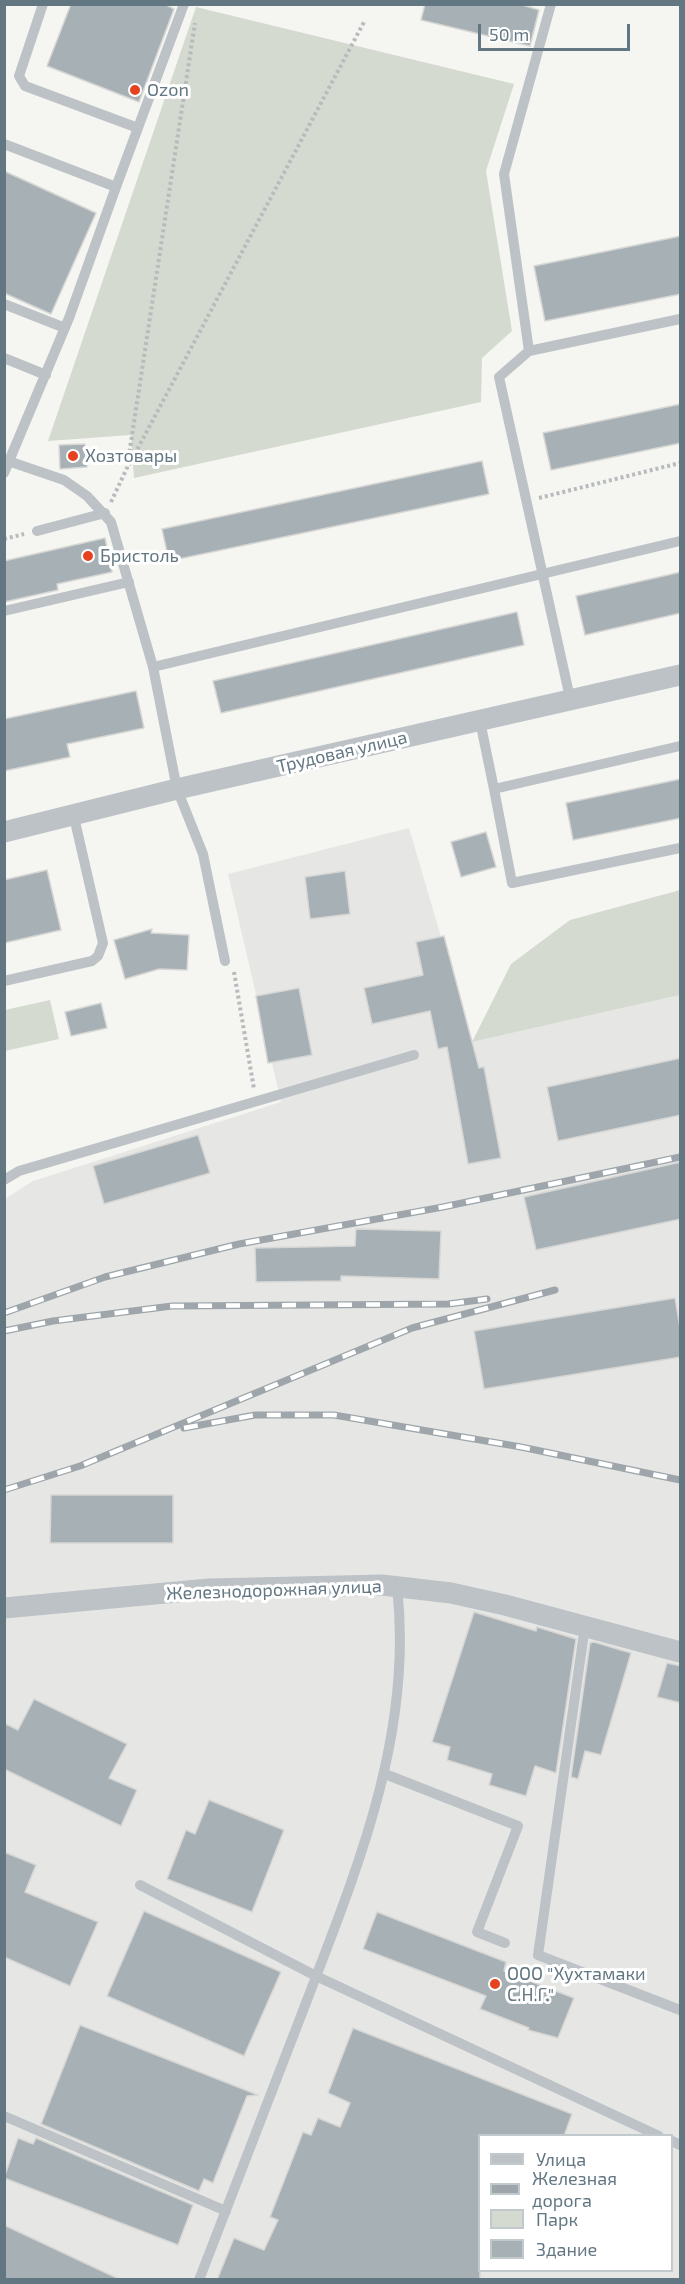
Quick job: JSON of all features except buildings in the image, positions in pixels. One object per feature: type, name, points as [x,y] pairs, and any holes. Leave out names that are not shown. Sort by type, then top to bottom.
[{"type":"street","name":"Трудовая улица","points":[[4,832],[74,817],[177,789],[480,721],[570,698],[681,675]]},
{"type":"street","name":"Железнодорожная улица","points":[[4,1608],[210,1589],[350,1584],[397,1587],[451,1593],[681,1652]]},
{"type":"lane","points":[[43,4],[19,76],[26,86],[138,128]]},
{"type":"lane","points":[[4,473],[11,462],[65,328],[184,4]]},
{"type":"lane","points":[[529,351],[504,174],[551,4]]},
{"type":"lane","points":[[4,144],[116,187]]},
{"type":"lane","points":[[4,304],[65,328]]},
{"type":"lane","points":[[570,698],[499,376],[529,351],[681,319]]},
{"type":"lane","points":[[4,358],[46,375]]},
{"type":"lane","points":[[11,462],[64,480],[87,496],[111,522],[153,667],[177,789],[203,854],[225,961]]},
{"type":"lane","points":[[37,531],[105,513]]},
{"type":"lane","points":[[153,667],[681,541]]},
{"type":"lane","points":[[4,611],[129,582]]},
{"type":"lane","points":[[480,721],[512,883],[681,849]]},
{"type":"lane","points":[[494,789],[681,746]]},
{"type":"lane","points":[[4,981],[92,961],[102,950],[103,943],[74,817]]},
{"type":"lane","points":[[4,1180],[19,1171],[414,1055]]},
{"type":"lane","points":[[199,2280],[356,1872],[385,1774],[398,1699],[400,1614],[397,1587]]},
{"type":"lane","points":[[585,1626],[538,1955],[681,2010]]},
{"type":"lane","points":[[385,1774],[518,1826],[477,1932],[505,1943]]},
{"type":"lane","points":[[140,1885],[316,1976],[656,2134]]},
{"type":"lane","points":[[4,2116],[226,2211]]},
{"type":"path","points":[[127,468],[196,16]]},
{"type":"path","points":[[105,513],[363,22]]},
{"type":"path","points":[[527,501],[681,463]]},
{"type":"shaded area","points":[[409,828],[472,1042],[680,995],[680,2279],[5,2280],[5,1199],[33,1181],[281,1102],[228,874]]},
{"type":"green space","points":[[196,7],[514,84],[486,171],[512,331],[482,358],[481,402],[134,478],[131,435],[48,441]]},
{"type":"green space","points":[[680,890],[680,995],[472,1042],[511,964],[570,920]]},
{"type":"green space","points":[[50,1000],[59,1039],[5,1051],[5,1010]]},
{"type":"railway","points":[[4,1313],[105,1277],[239,1244],[443,1207],[680,1157]]},
{"type":"railway","points":[[4,1490],[80,1466],[412,1328],[555,1290]]},
{"type":"railway","points":[[4,1331],[53,1321],[172,1306],[448,1304],[487,1299]]},
{"type":"railway","points":[[184,1428],[255,1415],[334,1415],[521,1447],[680,1480]]},
{"type":"place","name":"Ozon","points":[[135,90]]},
{"type":"place","name":"Хозтовары","points":[[73,456]]},
{"type":"place","name":"Бристоль","points":[[88,556]]},
{"type":"place","name":"ООО \"Хухтамаки С.Н.Г.\"","points":[[495,1984]]}]
